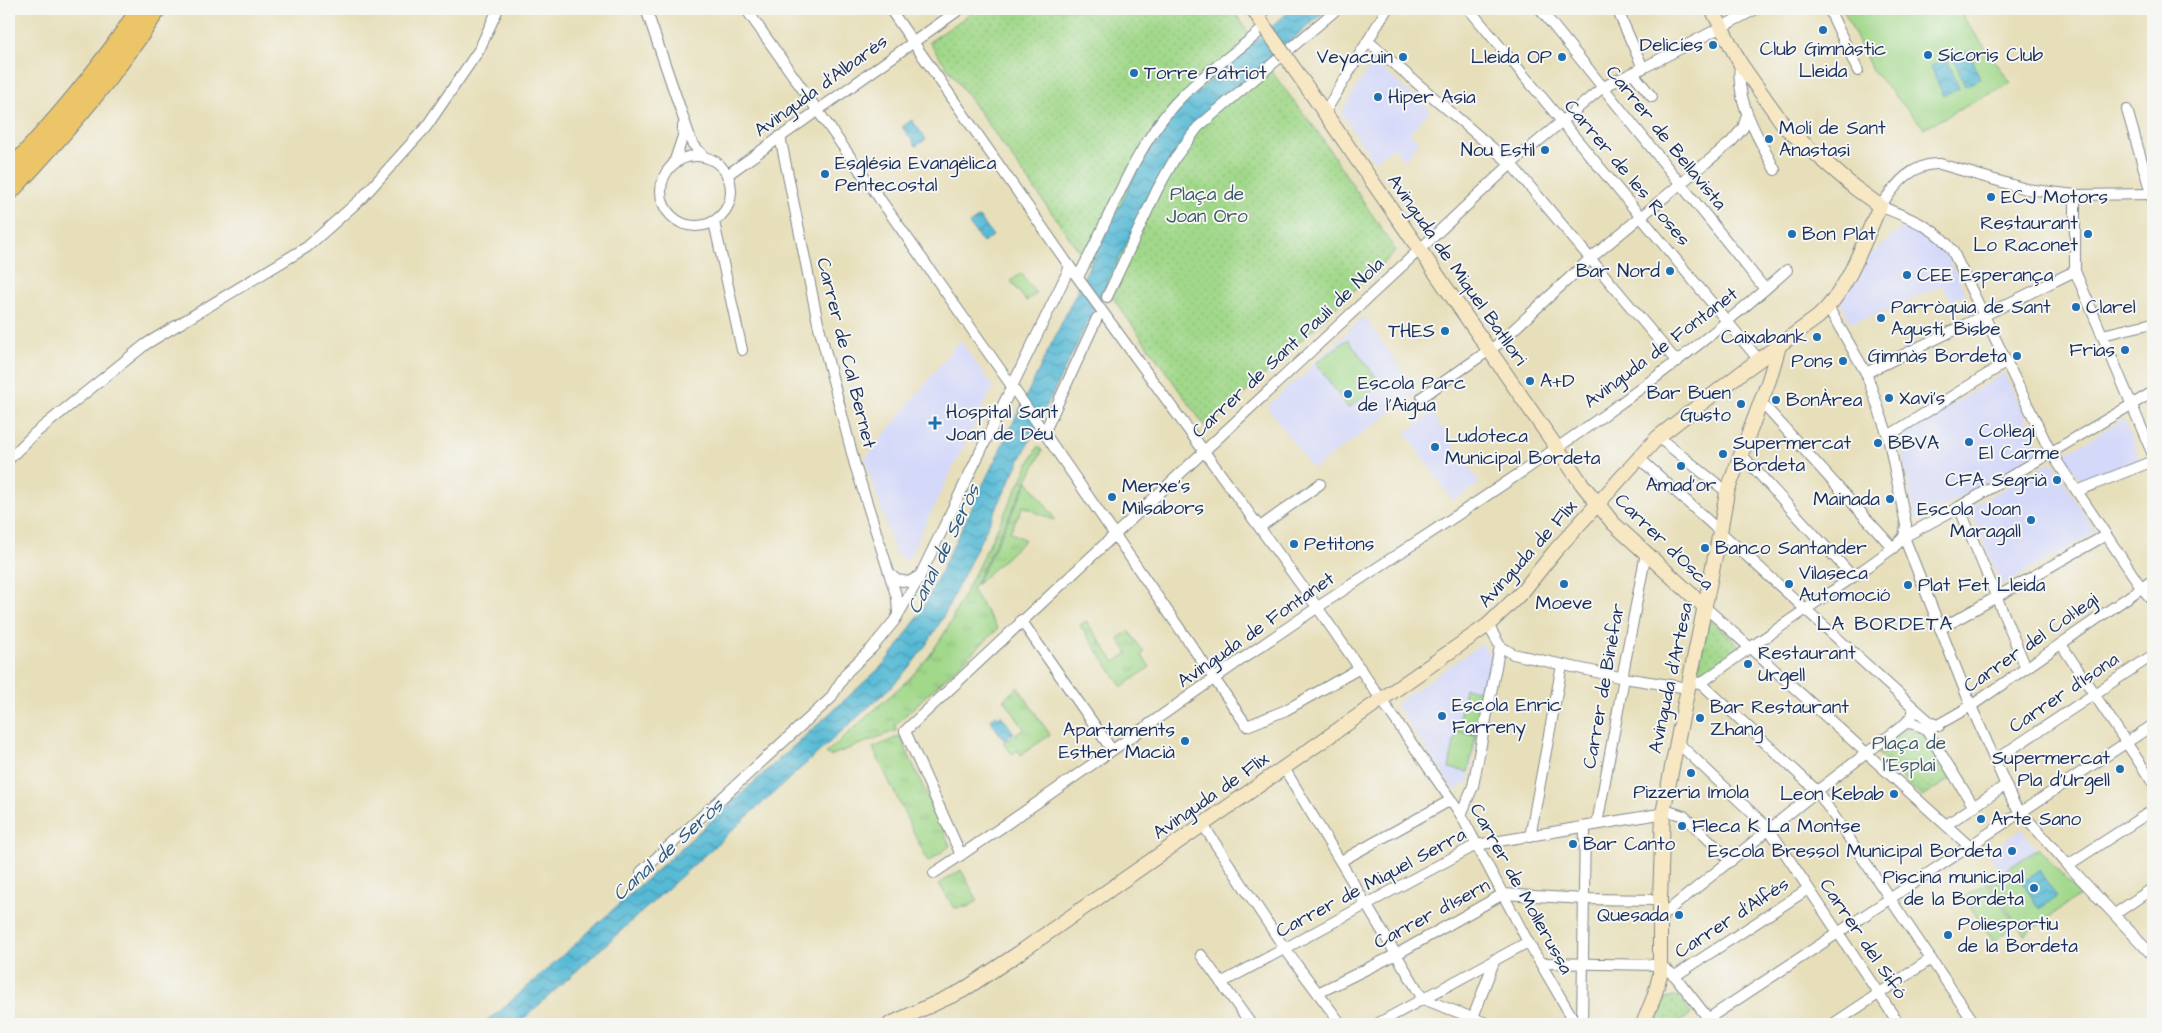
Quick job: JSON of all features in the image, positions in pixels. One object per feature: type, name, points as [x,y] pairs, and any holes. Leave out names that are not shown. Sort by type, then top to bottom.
[{"type":"highway","points":[[9,172],[105,61],[140,9]]},
{"type":"highway","points":[[9,192],[66,132],[132,48],[157,9]]},
{"type":"highway","points":[[132,48],[152,29],[165,9]]},
{"type":"main road","points":[[1712,9],[1740,63],[1786,128],[1880,206]]},
{"type":"main road","name":"Avinguda de Miquel Batllori","points":[[1261,18],[1286,57],[1557,448],[1598,504]]},
{"type":"main road","points":[[1861,192],[1870,213],[1870,226]]},
{"type":"main road","name":"Avinguda de Flix","points":[[890,1024],[936,1004],[962,990],[1019,954],[1488,625],[1523,591],[1554,552],[1658,437],[1818,317],[1828,307],[1861,252],[1870,226],[1880,206]]},
{"type":"main road","name":"Avinguda d'Artesa","points":[[1642,1024],[1658,984],[1663,813],[1676,742],[1693,684],[1705,607],[1727,492],[1761,402],[1779,346]]},
{"type":"main road","name":"Carrer d'Osca","points":[[1598,504],[1613,523],[1705,607]]},
{"type":"street","points":[[9,459],[34,434],[146,344],[306,247],[356,204],[426,127],[479,50],[498,9]]},
{"type":"street","points":[[646,9],[692,143],[704,157],[720,165],[727,175],[731,194],[729,204],[723,214],[714,222],[703,226],[691,227],[680,223],[670,216],[663,206],[660,194],[661,182],[666,171],[674,163],[685,157],[704,157]]},
{"type":"street","points":[[746,9],[1012,387],[1247,726],[1286,710],[1360,668]]},
{"type":"street","name":"Carrer de Mollerussa","points":[[890,9],[1078,277],[1099,313],[1205,450],[1382,699],[1451,800],[1461,815],[1528,942],[1576,1024]]},
{"type":"street","name":"Avinguda d'Albarés","points":[[727,175],[960,9]]},
{"type":"street","points":[[1107,297],[1157,190],[1175,158],[1198,126],[1337,9]]},
{"type":"street","points":[[1325,112],[1387,9]]},
{"type":"street","name":"Carrer de les Roses","points":[[1469,9],[1759,360]]},
{"type":"street","name":"Carrer de Bellavista","points":[[1540,9],[1765,289]]},
{"type":"street","points":[[1617,9],[1643,68]]},
{"type":"street","name":"Carrer de Sant Paulí de Nola","points":[[961,855],[904,731],[1511,164],[1603,87],[1756,9]]},
{"type":"street","points":[[1828,9],[1858,72]]},
{"type":"street","points":[[1078,277],[1151,135],[1172,107],[1193,85],[1218,67],[1261,18]]},
{"type":"street","points":[[1368,41],[1511,164],[1677,362]]},
{"type":"street","points":[[1740,63],[1739,85],[1747,115],[1775,170]]},
{"type":"street","points":[[1633,73],[1652,97]]},
{"type":"street","points":[[2127,110],[2152,196],[2075,195],[2026,189],[1940,164],[1930,163],[1909,173],[1880,206],[1936,232],[1959,261],[2050,451],[2141,587],[2153,601]]},
{"type":"street","points":[[1422,397],[1490,350],[1591,258],[1736,138],[1743,128],[1747,115]]},
{"type":"street","points":[[674,163],[683,136],[683,120]]},
{"type":"street","name":"Carrer de Cal Bernet","points":[[780,136],[818,323],[855,465],[898,598],[898,614]]},
{"type":"street","points":[[2075,195],[2075,271],[2153,455]]},
{"type":"street","points":[[714,222],[742,350]]},
{"type":"street","points":[[640,872],[830,698],[847,672],[872,648],[898,614],[921,574],[1070,267]]},
{"type":"street","name":"Avinguda de Fontanet","points":[[934,873],[1318,608],[1557,448],[1677,362],[1787,270]]},
{"type":"street","points":[[1866,373],[2075,271]]},
{"type":"street","points":[[1828,307],[1866,373],[1888,436],[1905,524],[1904,537],[1971,706],[2014,804],[2153,956]]},
{"type":"street","points":[[1044,433],[1099,313]]},
{"type":"street","points":[[2102,335],[2153,323]]},
{"type":"street","points":[[1888,436],[2007,362]]},
{"type":"street","points":[[1693,684],[1853,577],[1893,548],[1904,537],[2153,392]]},
{"type":"street","points":[[1761,402],[1893,548]]},
{"type":"street","points":[[1658,437],[1727,492]]},
{"type":"street","points":[[1740,454],[1853,577]]},
{"type":"street","points":[[1639,458],[1913,707],[1930,722],[1939,726]]},
{"type":"street","points":[[2077,491],[2153,461]]},
{"type":"street","points":[[1260,527],[1320,484]]},
{"type":"street","points":[[1959,506],[2026,668]]},
{"type":"street","points":[[1940,629],[2106,535]]},
{"type":"street","name":"Carrer de Binèfar","points":[[1597,824],[1646,553]]},
{"type":"street","points":[[891,575],[896,580],[909,582],[921,574]]},
{"type":"street","name":"Carrer del Col·legi","points":[[1927,731],[1939,726],[1971,706],[2153,580]]},
{"type":"street","points":[[1705,607],[1969,846]]},
{"type":"street","points":[[1021,620],[1112,750]]},
{"type":"street","points":[[1488,625],[1500,646],[1513,654],[1624,678],[1693,684],[1817,791],[1975,1024]]},
{"type":"street","points":[[2061,644],[2153,782]]},
{"type":"street","points":[[1461,815],[1473,786],[1500,646]]},
{"type":"street","name":"Carrer d'Isona","points":[[1995,760],[2153,655]]},
{"type":"street","points":[[1530,837],[1562,665]]},
{"type":"street","points":[[1660,917],[1817,791],[1906,723],[1913,714],[1913,707]]},
{"type":"street","points":[[1906,723],[1916,724],[1927,731],[1974,807]]},
{"type":"street","points":[[1541,963],[1660,966],[1675,976],[1707,1022],[2153,725]]},
{"type":"street","name":"Carrer del Sifó","points":[[1676,742],[1769,829],[1899,1024]]},
{"type":"street","points":[[1284,768],[1423,999],[1472,1021],[1489,1024]]},
{"type":"street","points":[[1946,825],[2006,785]]},
{"type":"street","points":[[1341,861],[1451,800]]},
{"type":"street","points":[[2068,865],[2153,810]]},
{"type":"street","points":[[1663,813],[1671,812],[1684,816],[1731,861]]},
{"type":"street","name":"Carrer de Miquel Serra","points":[[1221,984],[1476,845],[1663,813]]},
{"type":"street","points":[[1203,825],[1285,948],[1341,1024]]},
{"type":"street","points":[[1582,1024],[1585,827]]},
{"type":"street","points":[[2115,914],[2153,888]]},
{"type":"street","name":"Carrer d'Alfés","points":[[1675,976],[1808,889]]},
{"type":"street","name":"Carrer d'Isern","points":[[1318,993],[1397,954],[1503,894],[1584,899],[1660,900]]},
{"type":"street","points":[[1377,1024],[1528,942]]},
{"type":"street","points":[[1201,955],[1251,1024]]},
{"type":"street","points":[[1472,1021],[1495,959]]},
{"type":"street","points":[[1833,1024],[1931,959]]},
{"type":"shaded area","points":[[1372,61],[1430,110],[1410,133],[1419,142],[1404,161],[1394,147],[1374,161],[1341,113]]},
{"type":"shaded area","name":"CEE Esperança","points":[[1910,221],[1936,238],[1949,259],[1966,294],[1952,301],[1942,285],[1898,306],[1851,323],[1840,302],[1867,258]]},
{"type":"shaded area","name":"Escola Parc de l'Aigua","points":[[1364,316],[1418,393],[1313,469],[1267,407],[1292,383],[1307,374],[1305,372]]},
{"type":"shaded area","name":"Hospital Sant Joan de Déu","points":[[960,340],[993,387],[907,561],[896,555],[865,459]]},
{"type":"shaded area","name":"Col·legi El Carme","points":[[2004,373],[2042,451],[1919,520],[1915,518],[1899,437]]},
{"type":"shaded area","name":"Ludoteca Municipal Bordeta","points":[[1432,414],[1480,483],[1453,501],[1405,433]]},
{"type":"shaded area","points":[[2124,419],[2140,460],[2081,481],[2064,454]]},
{"type":"shaded area","name":"Escola Joan Maragall","points":[[2052,461],[2095,532],[2002,586],[1969,508]]},
{"type":"shaded area","name":"Escola Enric Farreny","points":[[1482,644],[1492,658],[1468,782],[1455,791],[1395,704]]},
{"type":"shaded area","name":"Escola Bressol Municipal Bordeta","points":[[2022,829],[2036,850],[2002,873],[1988,852]]},
{"type":"green space","name":"Plaça de Joan Oro","points":[[977,9],[1233,9],[1274,75],[1317,131],[1396,251],[1207,429],[929,42]]},
{"type":"green space","name":"Sícoris Club","points":[[1843,9],[1961,9],[1963,17],[2011,83],[1924,128],[1872,70]]},
{"type":"green space","points":[[1021,273],[1036,294],[1026,301],[1011,281]]},
{"type":"green space","points":[[1348,339],[1381,384],[1348,408],[1316,363]]},
{"type":"green space","points":[[1038,446],[1042,451],[972,590],[998,629],[895,725],[897,730],[830,756],[826,753],[910,678],[930,655],[947,629]]},
{"type":"green space","points":[[1028,481],[1055,519],[1053,520],[1023,506],[1010,532],[1025,540],[976,585]]},
{"type":"green space","points":[[1709,619],[1740,646],[1706,674],[1698,676],[1697,675]]},
{"type":"green space","points":[[1086,621],[1115,662],[1128,653],[1118,638],[1129,631],[1144,653],[1141,655],[1150,667],[1122,687],[1080,625]]},
{"type":"green space","points":[[1018,687],[1050,735],[1021,755],[1018,750],[1012,754],[1003,743],[1024,729],[1004,699]]},
{"type":"green space","points":[[1465,688],[1484,691],[1476,734],[1457,730]]},
{"type":"green space","name":"Plaça de l'Esplai","points":[[1910,729],[1923,733],[1952,778],[1922,797],[1877,753],[1882,745],[1891,738]]},
{"type":"green space","points":[[1456,731],[1476,735],[1468,772],[1449,768]]},
{"type":"green space","points":[[900,736],[950,846],[928,862],[873,748]]},
{"type":"green space","name":"Piscina municipal de la Bordeta","points":[[2039,848],[2080,895],[2024,935],[1989,881]]},
{"type":"green space","points":[[961,870],[978,901],[967,907],[954,908],[939,884]]},
{"type":"green space","points":[[1987,882],[2016,926],[1993,941],[1964,897]]},
{"type":"green space","points":[[1678,996],[1691,1014],[1676,1024],[1656,1024],[1665,999]]},
{"type":"water","points":[[1292,9],[1328,9],[1192,128],[1153,189],[946,611],[916,659],[894,684],[520,1022],[517,1024],[481,1024],[499,1012],[574,945],[880,668],[896,649],[921,612],[1085,275],[1138,170],[1154,143],[1173,117],[1192,97]]},
{"type":"water","points":[[1969,51],[1980,79],[1965,86],[1953,57]]},
{"type":"water","points":[[1947,59],[1959,89],[1943,95],[1931,66]]},
{"type":"water","points":[[912,120],[926,139],[916,146],[902,127]]},
{"type":"water","points":[[979,217],[993,236],[983,243],[969,224]]},
{"type":"water","points":[[996,715],[998,717],[1001,715],[1014,733],[1004,740],[990,720]]},
{"type":"water","points":[[2040,870],[2057,897],[2039,909],[2022,882]]},
{"type":"place","name":"Club Gimnàstic Lleida","points":[[1823,30]]},
{"type":"place","name":"Delicíes","points":[[1713,45]]},
{"type":"place","name":"Sícoris Club","points":[[1928,55]]},
{"type":"place","name":"Veyacuin","points":[[1403,57]]},
{"type":"place","name":"Lleida OP","points":[[1562,57]]},
{"type":"place","name":"Torre Patriot","points":[[1134,73]]},
{"type":"place","name":"Hiper Asia","points":[[1378,97]]},
{"type":"place","name":"Molí de Sant Anastasi","points":[[1769,139]]},
{"type":"place","name":"Nou Estil","points":[[1545,150]]},
{"type":"place","name":"Església Evangèlica Pentecostal","points":[[825,174]]},
{"type":"place","name":"ECJ Motors","points":[[1991,197]]},
{"type":"place","name":"Bon Plat","points":[[1792,234]]},
{"type":"place","name":"Restaurant Lo Raconet","points":[[2088,234]]},
{"type":"place","name":"Bar Nord","points":[[1670,271]]},
{"type":"place","name":"CEE Esperança","points":[[1907,275]]},
{"type":"place","name":"Clarel","points":[[2076,307]]},
{"type":"place","name":"Parròquia de Sant Agustí, Bisbe","points":[[1881,318]]},
{"type":"place","name":"THES","points":[[1445,331]]},
{"type":"place","name":"Caixabank","points":[[1817,337]]},
{"type":"place","name":"Frias","points":[[2125,350]]},
{"type":"place","name":"Gimnàs Bordeta","points":[[2017,356]]},
{"type":"place","name":"Pons","points":[[1843,361]]},
{"type":"place","name":"A+D","points":[[1530,381]]},
{"type":"place","name":"Escola Parc de l'Aigua","points":[[1348,394]]},
{"type":"place","name":"Xavi's","points":[[1889,398]]},
{"type":"place","name":"BonÀrea","points":[[1776,400]]},
{"type":"place","name":"Bar Buen Gusto","points":[[1741,404]]},
{"type":"place","name":"Hospital Sant Joan de Déu","points":[[935,423]]},
{"type":"place","name":"Col·legi El Carme","points":[[1969,442]]},
{"type":"place","name":"BBVA","points":[[1878,443]]},
{"type":"place","name":"Ludoteca Municipal Bordeta","points":[[1435,447]]},
{"type":"place","name":"Supermercat Bordeta","points":[[1723,454]]},
{"type":"place","name":"Amad'or","points":[[1681,466]]},
{"type":"place","name":"CFA Segrià","points":[[2057,480]]},
{"type":"place","name":"Merxe's Milsabors","points":[[1112,497]]},
{"type":"place","name":"Mainada","points":[[1890,499]]},
{"type":"place","name":"Escola Joan Maragall","points":[[2031,520]]},
{"type":"place","name":"Petitons","points":[[1294,544]]},
{"type":"place","name":"Banco Santander","points":[[1705,548]]},
{"type":"place","name":"Moeve","points":[[1564,584]]},
{"type":"place","name":"Vilaseca Automoció","points":[[1789,584]]},
{"type":"place","name":"Plat Fet Lleida","points":[[1908,585]]},
{"type":"place","name":"Restaurant Urgell","points":[[1748,664]]},
{"type":"place","name":"Escola Enric Farreny","points":[[1442,716]]},
{"type":"place","name":"Bar Restaurant Zhang","points":[[1700,718]]},
{"type":"place","name":"Apartaments Esther Macià","points":[[1185,741]]},
{"type":"place","name":"Supermercat Pla d'Urgell","points":[[2120,769]]},
{"type":"place","name":"Pizzeria Imola","points":[[1691,773]]},
{"type":"place","name":"Leon Kebab","points":[[1894,794]]},
{"type":"place","name":"Arte Sano","points":[[1981,819]]},
{"type":"place","name":"Fleca K La Montse","points":[[1682,826]]},
{"type":"place","name":"Bar Canto","points":[[1573,844]]},
{"type":"place","name":"Escola Bressol Municipal Bordeta","points":[[2012,851]]},
{"type":"place","name":"Piscina municipal de la Bordeta","points":[[2034,888]]},
{"type":"place","name":"Quesada","points":[[1679,915]]},
{"type":"place","name":"Poliesportiu de la Bordeta","points":[[1948,935]]},
{"type":"district","name":"LA BORDETA","points":[[1885,624]]},
{"type":"water label","name":"Canal de Seròs","points":[[944,549]]},
{"type":"water label","name":"Canal de Seròs","points":[[668,850]]}]
